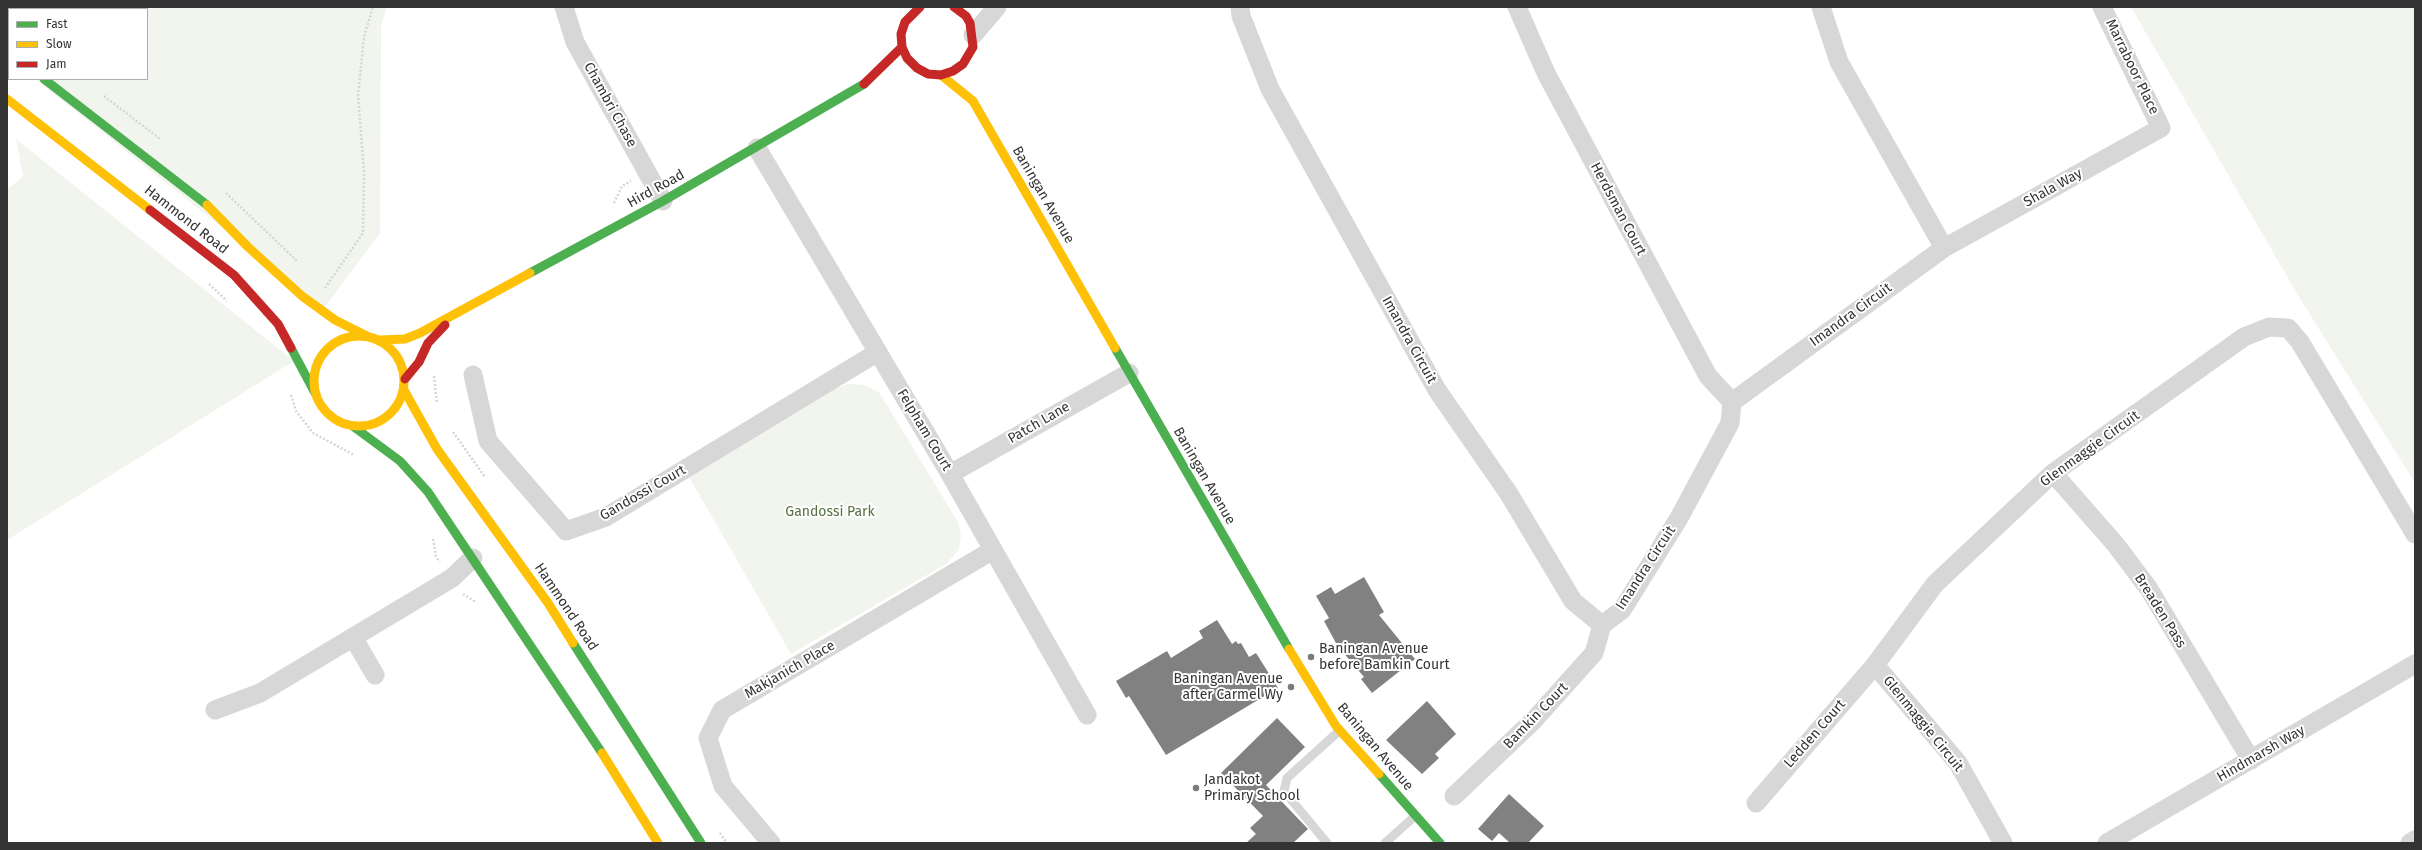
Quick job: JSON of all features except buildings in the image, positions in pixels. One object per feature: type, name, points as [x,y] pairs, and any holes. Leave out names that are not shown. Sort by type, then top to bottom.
[{"type":"main road","points":[[961,7],[973,35],[972,47],[968,58],[969,73]]},
{"type":"main road","points":[[915,9],[905,22],[901,34],[902,47],[913,69],[928,74],[941,75],[953,71],[968,58]]},
{"type":"main road","name":"Hird Road","points":[[866,83],[902,47]]},
{"type":"main road","name":"Baningan Avenue","points":[[941,75],[973,102],[1278,631],[1339,730],[1440,843]]},
{"type":"main road","name":"Hird Road","points":[[375,339],[405,338],[456,314],[663,201],[757,148],[866,83],[888,76]]},
{"type":"main road","name":"Hammond Road","points":[[45,80],[200,198],[248,247],[313,304],[335,320],[375,339]]},
{"type":"main road","name":"Baningan Avenue","points":[[971,87],[973,102]]},
{"type":"main road","name":"Hammond Road","points":[[7,99],[234,275],[278,324],[315,393]]},
{"type":"main road","name":"Hird Road","points":[[405,379],[419,362],[428,343],[456,314]]},
{"type":"main road","points":[[354,427],[368,426],[380,422],[391,414],[399,403],[404,390],[405,379],[403,367],[397,356],[375,339],[356,336],[340,340],[327,349],[318,362],[314,377],[315,393],[320,405],[329,416],[341,423],[354,427],[405,466],[428,492],[586,728],[658,843]]},
{"type":"main road","name":"Hammond Road","points":[[404,390],[437,449],[548,603],[701,843]]},
{"type":"street","name":"Chambri Chase","points":[[564,7],[575,42],[663,201]]},
{"type":"street","points":[[973,35],[997,7]]},
{"type":"street","name":"Imandra Circuit","points":[[1240,7],[1241,16],[1270,89],[1437,390],[1509,494],[1573,601],[1602,625],[1622,610],[1679,518],[1730,423],[1732,402],[1944,248]]},
{"type":"street","name":"Herdsman Court","points":[[1517,7],[1546,72],[1708,376],[1732,402]]},
{"type":"street","points":[[1820,7],[1840,62],[1944,248]]},
{"type":"street","name":"Marraboor Place","points":[[2102,7],[2161,128]]},
{"type":"street","name":"Shala Way","points":[[1944,248],[2161,128]]},
{"type":"street","name":"Felpham Court","points":[[757,148],[950,474],[1087,715]]},
{"type":"street","name":"Glenmaggie Circuit","points":[[2003,843],[1958,763],[1875,665],[1935,584],[2053,473],[2244,337],[2269,327],[2288,328],[2300,342],[2415,534]]},
{"type":"street","name":"Gandossi Court","points":[[473,375],[488,442],[566,531],[606,517],[878,352]]},
{"type":"street","name":"Patch Lane","points":[[950,474],[1129,372]]},
{"type":"street","name":"Breaden Pass","points":[[2053,473],[2116,545],[2149,589],[2251,760]]},
{"type":"street","name":"Makjanich Place","points":[[771,843],[723,786],[708,738],[722,710],[993,550]]},
{"type":"street","points":[[215,710],[260,693],[452,578],[473,558]]},
{"type":"street","name":"Bamkin Court","points":[[1454,796],[1534,720],[1594,653],[1602,625]]},
{"type":"street","points":[[352,637],[375,675]]},
{"type":"street","name":"Hindmarsh Way","points":[[2106,843],[2415,664]]},
{"type":"street","name":"Ledden Court","points":[[1756,803],[1875,665]]},
{"type":"street","points":[[2410,843],[2415,840]]},
{"type":"lane","points":[[1327,843],[1284,791],[1287,778],[1339,730]]},
{"type":"lane","points":[[1385,843],[1415,816]]},
{"type":"path","points":[[313,304],[362,232],[364,172],[358,96],[364,37],[372,7]]},
{"type":"path","points":[[208,283],[230,304]]},
{"type":"path","points":[[289,391],[296,411],[313,433],[356,456]]},
{"type":"path","points":[[433,534],[436,557],[464,595],[477,602]]},
{"type":"green space","points":[[7,7],[387,7],[381,25],[380,233],[324,308],[36,80],[148,80],[148,8],[8,8],[7,57]]},
{"type":"green space","points":[[2131,7],[2415,7],[2415,483],[2296,292]]},
{"type":"green space","points":[[16,139],[294,361],[7,540],[7,190],[23,176]]},
{"type":"green space","name":"Gandossi Park","points":[[847,384],[864,385],[879,392],[958,522],[961,536],[959,550],[946,564],[791,654],[689,477],[830,391]]},
{"type":"traffic: fast","points":[[45,80],[207,205]]},
{"type":"traffic: fast","points":[[530,273],[663,201],[864,84]]},
{"type":"traffic: fast","points":[[291,348],[315,393]]},
{"type":"traffic: fast","points":[[1115,348],[1289,649]]},
{"type":"traffic: fast","points":[[354,427],[400,461],[428,492],[602,753]]},
{"type":"traffic: fast","points":[[573,643],[701,843]]},
{"type":"traffic: fast","points":[[1379,774],[1440,843]]},
{"type":"traffic: slow","points":[[941,75],[973,101],[1115,348]]},
{"type":"traffic: slow","points":[[7,99],[150,210]]},
{"type":"traffic: slow","points":[[207,205],[248,247],[302,296],[335,320],[371,338]]},
{"type":"traffic: slow","points":[[379,340],[405,339],[420,333],[530,273]]},
{"type":"traffic: slow","points":[[359,336],[376,339],[391,349],[401,364],[404,381],[401,398],[391,413],[376,423],[359,426],[342,423],[327,413],[317,398],[314,381],[317,364],[327,349],[342,339],[359,336]]},
{"type":"traffic: slow","points":[[404,390],[437,449],[548,603],[573,643]]},
{"type":"traffic: slow","points":[[1289,649],[1336,726],[1379,774]]},
{"type":"traffic: slow","points":[[602,753],[658,843]]},
{"type":"traffic: jam","points":[[920,7],[905,22],[901,34],[902,47],[907,58],[917,68],[928,74],[941,75],[953,71],[963,64],[973,47],[970,23],[966,16],[954,7]]},
{"type":"traffic: jam","points":[[864,84],[902,47]]},
{"type":"traffic: jam","points":[[150,210],[234,275],[278,324],[291,348]]},
{"type":"traffic: jam","points":[[405,379],[419,362],[428,343],[445,325]]},
{"type":"place","name":"Baningan Avenue before Bamkin Court","points":[[1311,657]]},
{"type":"place","name":"Baningan Avenue after Carmel Wy","points":[[1291,687]]},
{"type":"place","name":"Jandakot Primary School","points":[[1196,788]]}]
